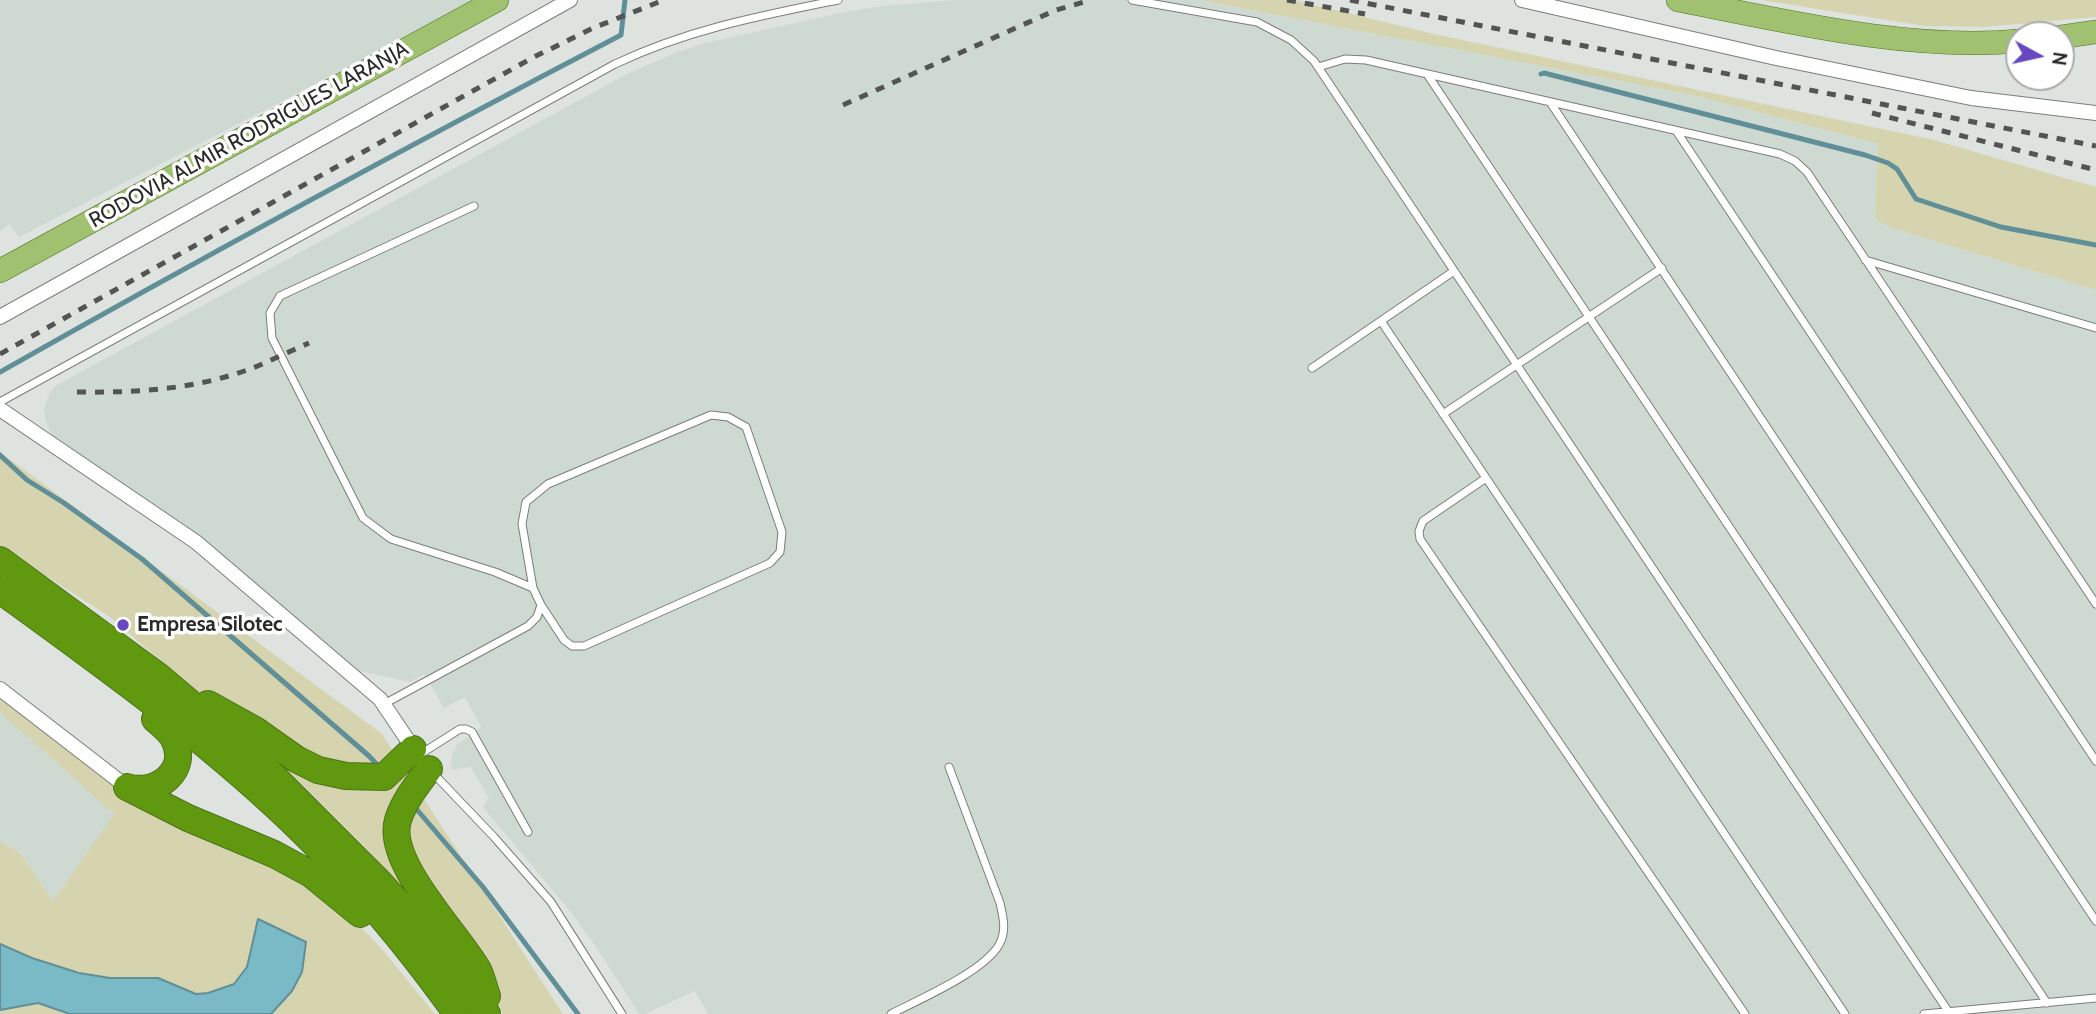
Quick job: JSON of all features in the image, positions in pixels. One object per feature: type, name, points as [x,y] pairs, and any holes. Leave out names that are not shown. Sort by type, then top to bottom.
[{"type":"highway","points":[[0,560],[158,676],[257,761],[379,881],[439,948],[487,1014]]},
{"type":"highway","points":[[0,590],[131,687],[224,762],[306,835],[363,895],[429,975],[457,1014]]},
{"type":"highway","points":[[158,676],[255,730],[296,759],[318,770],[346,776],[384,777],[420,758]]},
{"type":"highway","points":[[127,787],[146,790],[157,787],[167,781],[177,760],[173,738],[149,713],[131,687]]},
{"type":"highway","points":[[420,758],[398,821],[396,840],[405,864],[478,971],[493,1014]]},
{"type":"highway","points":[[127,787],[162,807],[274,854],[311,874],[344,899],[429,975]]},
{"type":"main road","name":"RODOVIA ALMIR RODRIGUES LARANJA","points":[[0,271],[497,0]]},
{"type":"main road","points":[[1678,0],[1831,29],[1879,35],[1921,40],[2005,41]]},
{"type":"main road","points":[[2075,35],[2096,32]]},
{"type":"street","points":[[0,317],[570,0]]},
{"type":"street","points":[[1522,0],[1776,58],[1971,97],[2096,113]]},
{"type":"street","points":[[0,409],[196,542],[383,705],[420,758]]},
{"type":"street","points":[[0,689],[127,787]]},
{"type":"lane","points":[[0,402],[615,64],[661,43],[714,26],[838,0]]},
{"type":"lane","points":[[1132,0],[1257,22],[1291,40],[1318,67],[1950,1013]]},
{"type":"lane","points":[[1318,67],[1356,59],[1780,154],[1795,161],[1807,172],[2096,604]]},
{"type":"lane","points":[[1427,74],[2047,1003]]},
{"type":"lane","points":[[1549,102],[2096,920]]},
{"type":"lane","points":[[1677,131],[2096,761]]},
{"type":"lane","points":[[474,206],[280,296],[271,313],[272,338],[363,518],[391,540],[495,572],[533,588]]},
{"type":"lane","points":[[1866,260],[2096,328]]},
{"type":"lane","points":[[1443,414],[1662,268]]},
{"type":"lane","points":[[1312,368],[1454,271]]},
{"type":"lane","points":[[1381,321],[1845,1014]]},
{"type":"lane","points":[[711,415],[729,417],[746,427],[782,532],[780,552],[770,563],[584,646],[572,646],[564,640],[533,588],[522,524],[526,502],[548,484],[711,415]]},
{"type":"lane","points":[[1486,478],[1423,521],[1419,531],[1420,540],[1745,1014]]},
{"type":"lane","points":[[383,705],[528,626],[537,617],[541,605]]},
{"type":"lane","points":[[528,832],[472,732],[460,729],[420,758],[551,902],[622,1014]]},
{"type":"lane","points":[[891,1014],[982,965],[1000,944],[1005,926],[1000,903],[949,767]]},
{"type":"lane","points":[[1924,1014],[2096,998]]},
{"type":"shaded area","points":[[0,0],[478,0],[19,237],[9,224],[0,232]]},
{"type":"shaded area","points":[[955,0],[1200,0],[1697,96],[1878,144],[1875,218],[1889,227],[2096,290],[2096,1014],[708,1014],[695,991],[645,1014],[639,1014],[570,911],[483,807],[489,798],[471,767],[451,770],[452,755],[457,745],[481,727],[465,697],[444,708],[424,674],[410,682],[346,668],[51,435],[44,409],[55,386],[627,74],[701,44],[845,12]]},
{"type":"shaded area","points":[[0,712],[115,814],[53,901],[21,854],[0,841]]},
{"type":"green space","points":[[1200,0],[1293,0],[1434,34],[1934,140],[2096,187],[2096,290],[1889,227],[1875,218],[1878,144],[1697,96]]},
{"type":"green space","points":[[1761,0],[2096,0],[2096,17],[2005,21],[2005,25],[1984,27],[1925,26]]},
{"type":"green space","points":[[0,452],[382,734],[563,1014],[503,1014],[368,850],[300,782],[110,617],[0,546]]},
{"type":"green space","points":[[0,699],[125,789],[323,887],[381,948],[435,1014],[271,1014],[291,991],[302,972],[258,920],[247,967],[234,984],[208,993],[196,994],[158,978],[110,978],[79,973],[32,958],[0,944],[0,841],[21,854],[53,901],[114,814],[0,712]]},
{"type":"green space","points":[[38,1003],[70,1014],[0,1014],[0,1010]]},
{"type":"water","points":[[258,919],[306,942],[302,972],[292,991],[271,1014],[70,1014],[38,1003],[0,1010],[0,944],[32,958],[79,973],[110,978],[158,978],[196,994],[208,993],[234,984],[247,967]]},
{"type":"waterway","points":[[0,372],[309,201],[621,35],[625,0]]},
{"type":"waterway","points":[[1541,74],[1865,155],[1897,169],[1916,199],[2001,227],[2096,245]]},
{"type":"waterway","points":[[0,455],[27,480],[142,559],[381,769]]},
{"type":"waterway","points":[[413,805],[483,887],[578,1014]]},
{"type":"railway","points":[[0,354],[532,58],[593,28],[664,0]]},
{"type":"railway","points":[[843,105],[1056,10],[1091,0]]},
{"type":"railway","points":[[1287,0],[1365,14]]},
{"type":"railway","points":[[1350,0],[2096,146]]},
{"type":"railway","points":[[1872,113],[2096,170]]},
{"type":"railway","points":[[77,392],[124,392],[193,384],[238,373],[309,343]]},
{"type":"place","name":"Empresa Silotec","points":[[123,625]]}]
